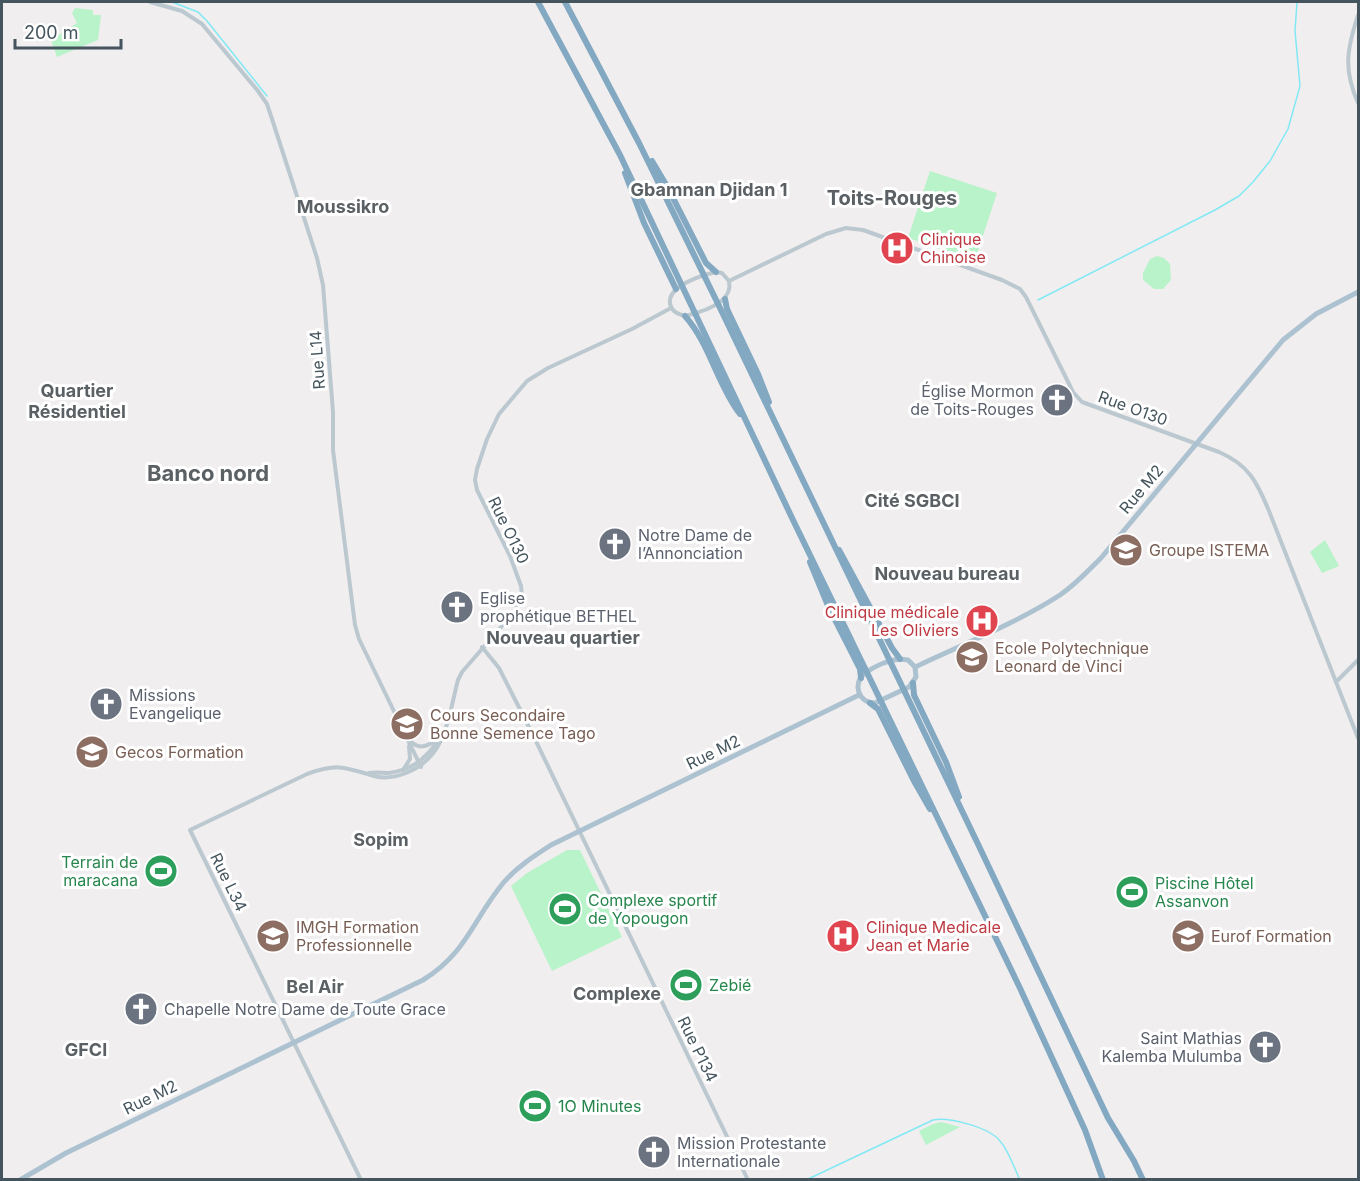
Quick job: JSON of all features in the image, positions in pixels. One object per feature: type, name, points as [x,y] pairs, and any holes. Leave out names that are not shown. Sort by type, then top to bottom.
[{"type":"highway","points":[[538,2],[620,155],[793,520],[1019,986],[1085,1130],[1103,1179]]},
{"type":"highway","points":[[565,2],[639,143],[722,312],[1108,1118],[1143,1179]]},
{"type":"highway","points":[[639,143],[668,188],[706,263],[716,272]]},
{"type":"highway","points":[[620,155],[627,182],[644,223],[676,289]]},
{"type":"highway","points":[[725,299],[727,309],[758,374],[779,430]]},
{"type":"highway","points":[[685,316],[694,327],[731,402],[748,424]]},
{"type":"highway","points":[[817,509],[891,648],[900,659]]},
{"type":"highway","points":[[793,520],[829,608],[860,669],[861,678]]},
{"type":"highway","points":[[913,683],[914,695],[946,762],[977,842]]},
{"type":"highway","points":[[870,703],[878,709],[914,781],[954,851]]},
{"type":"main road","name":"Rue M2","points":[[915,667],[1015,620],[1061,594],[1072,585],[1101,558],[1289,335],[1316,314],[1359,292]]},
{"type":"main road","points":[[891,660],[908,660],[915,667],[916,677],[909,687],[870,703],[859,695],[858,687],[865,673],[891,660]]},
{"type":"main road","name":"Rue M2","points":[[20,1179],[66,1153],[411,986],[442,967],[459,950],[498,890],[513,873],[551,845],[859,695]]},
{"type":"street","name":"Rue L14","points":[[150,2],[182,11],[206,28],[265,102],[279,138],[322,274],[332,392],[333,450],[355,625],[359,639],[420,764]]},
{"type":"street","points":[[1359,15],[1349,46],[1347,61],[1349,77],[1359,104]]},
{"type":"street","name":"Rue O130","points":[[729,281],[826,234],[846,228],[863,230],[1016,286],[1026,297],[1073,392],[1082,402],[1196,443],[1238,461],[1256,481],[1359,738]]},
{"type":"street","points":[[716,272],[722,273],[729,281],[730,291],[725,299],[685,316],[677,314],[671,308],[670,299],[676,289],[716,272]]},
{"type":"street","name":"Rue O130","points":[[190,830],[326,767],[347,768],[374,776],[394,777],[420,764],[435,753],[444,734],[458,680],[471,659],[515,610],[522,595],[514,566],[477,490],[475,480],[487,439],[499,414],[527,381],[548,368],[671,308]]},
{"type":"street","name":"Rue P134","points":[[482,647],[499,669],[748,1179]]},
{"type":"street","points":[[1336,682],[1359,660]]},
{"type":"street","name":"Rue O130","points":[[369,773],[402,770],[420,764],[444,734]]},
{"type":"street","points":[[405,735],[413,744],[420,747],[428,746],[440,739]]},
{"type":"street","points":[[402,770],[410,759],[409,743]]},
{"type":"street","name":"Rue L34","points":[[190,830],[361,1179]]},
{"type":"green space","points":[[75,8],[93,10],[93,15],[101,15],[98,40],[57,57],[51,40],[77,23],[72,13]]},
{"type":"green space","points":[[930,171],[997,193],[975,260],[908,238]]},
{"type":"green space","points":[[1157,256],[1164,258],[1170,264],[1171,280],[1163,289],[1154,289],[1143,280],[1143,273],[1150,259]]},
{"type":"green space","points":[[1325,540],[1339,566],[1322,573],[1310,552]]},
{"type":"green space","name":"Complexe sportif de Yopougon","points":[[567,850],[580,850],[622,937],[552,971],[511,886],[527,873]]},
{"type":"green space","name":"Zebié","points":[[687,971],[698,993],[684,999],[674,977]]},
{"type":"green space","points":[[941,1122],[960,1127],[926,1145],[919,1131]]},
{"type":"waterway","points":[[172,2],[198,12],[267,96]]},
{"type":"waterway","points":[[1038,300],[1215,210],[1239,196],[1253,182],[1270,161],[1288,129],[1300,86],[1295,31],[1297,2]]},
{"type":"waterway","points":[[806,1180],[933,1120],[940,1119],[978,1127],[995,1136],[1006,1150],[1020,1180]]},
{"type":"place","name":"Clinique Chinoise","points":[[897,248]]},
{"type":"place","name":"Église Mormon de Toits-Rouges","points":[[1057,400]]},
{"type":"place","name":"Notre Dame de l’Annonciation","points":[[615,544]]},
{"type":"place","name":"Groupe ISTEMA","points":[[1126,550]]},
{"type":"place","name":"Eglise prophétique BETHEL","points":[[457,607]]},
{"type":"place","name":"Clinique médicale Les Oliviers","points":[[982,621]]},
{"type":"place","name":"Ecole Polytechnique Leonard de Vinci","points":[[972,657]]},
{"type":"place","name":"Missions Evangelique","points":[[106,704]]},
{"type":"place","name":"Cours Secondaire Bonne Semence Tago","points":[[407,724]]},
{"type":"place","name":"Gecos Formation","points":[[92,752]]},
{"type":"place","name":"Terrain de maracana","points":[[161,871]]},
{"type":"place","name":"Piscine Hôtel Assanvon","points":[[1132,892]]},
{"type":"place","name":"Complexe sportif de Yopougon","points":[[565,909]]},
{"type":"place","name":"IMGH Formation Professionnelle","points":[[273,936]]},
{"type":"place","name":"Clinique Medicale Jean et Marie","points":[[843,936]]},
{"type":"place","name":"Eurof Formation","points":[[1188,936]]},
{"type":"place","name":"Zebié","points":[[686,985]]},
{"type":"place","name":"Chapelle Notre Dame de Toute Grace","points":[[141,1009]]},
{"type":"place","name":"Saint Mathias Kalemba Mulumba","points":[[1265,1047]]},
{"type":"place","name":"1O Minutes","points":[[535,1106]]},
{"type":"place","name":"Mission Protestante Internationale","points":[[654,1152]]},
{"type":"district","name":"Gbamnan Djidan 1","points":[[709,190]]},
{"type":"district","name":"Toits-Rouges","points":[[892,198]]},
{"type":"district","name":"Moussikro","points":[[343,207]]},
{"type":"district","name":"Quartier Résidentiel","points":[[77,401]]},
{"type":"district","name":"Banco nord","points":[[208,473]]},
{"type":"district","name":"Cité SGBCI","points":[[912,501]]},
{"type":"district","name":"Nouveau bureau","points":[[947,574]]},
{"type":"district","name":"Nouveau quartier","points":[[563,638]]},
{"type":"district","name":"Sopim","points":[[381,840]]},
{"type":"district","name":"Bel Air","points":[[315,987]]},
{"type":"district","name":"Complexe","points":[[617,994]]},
{"type":"district","name":"GFCI","points":[[86,1050]]}]
